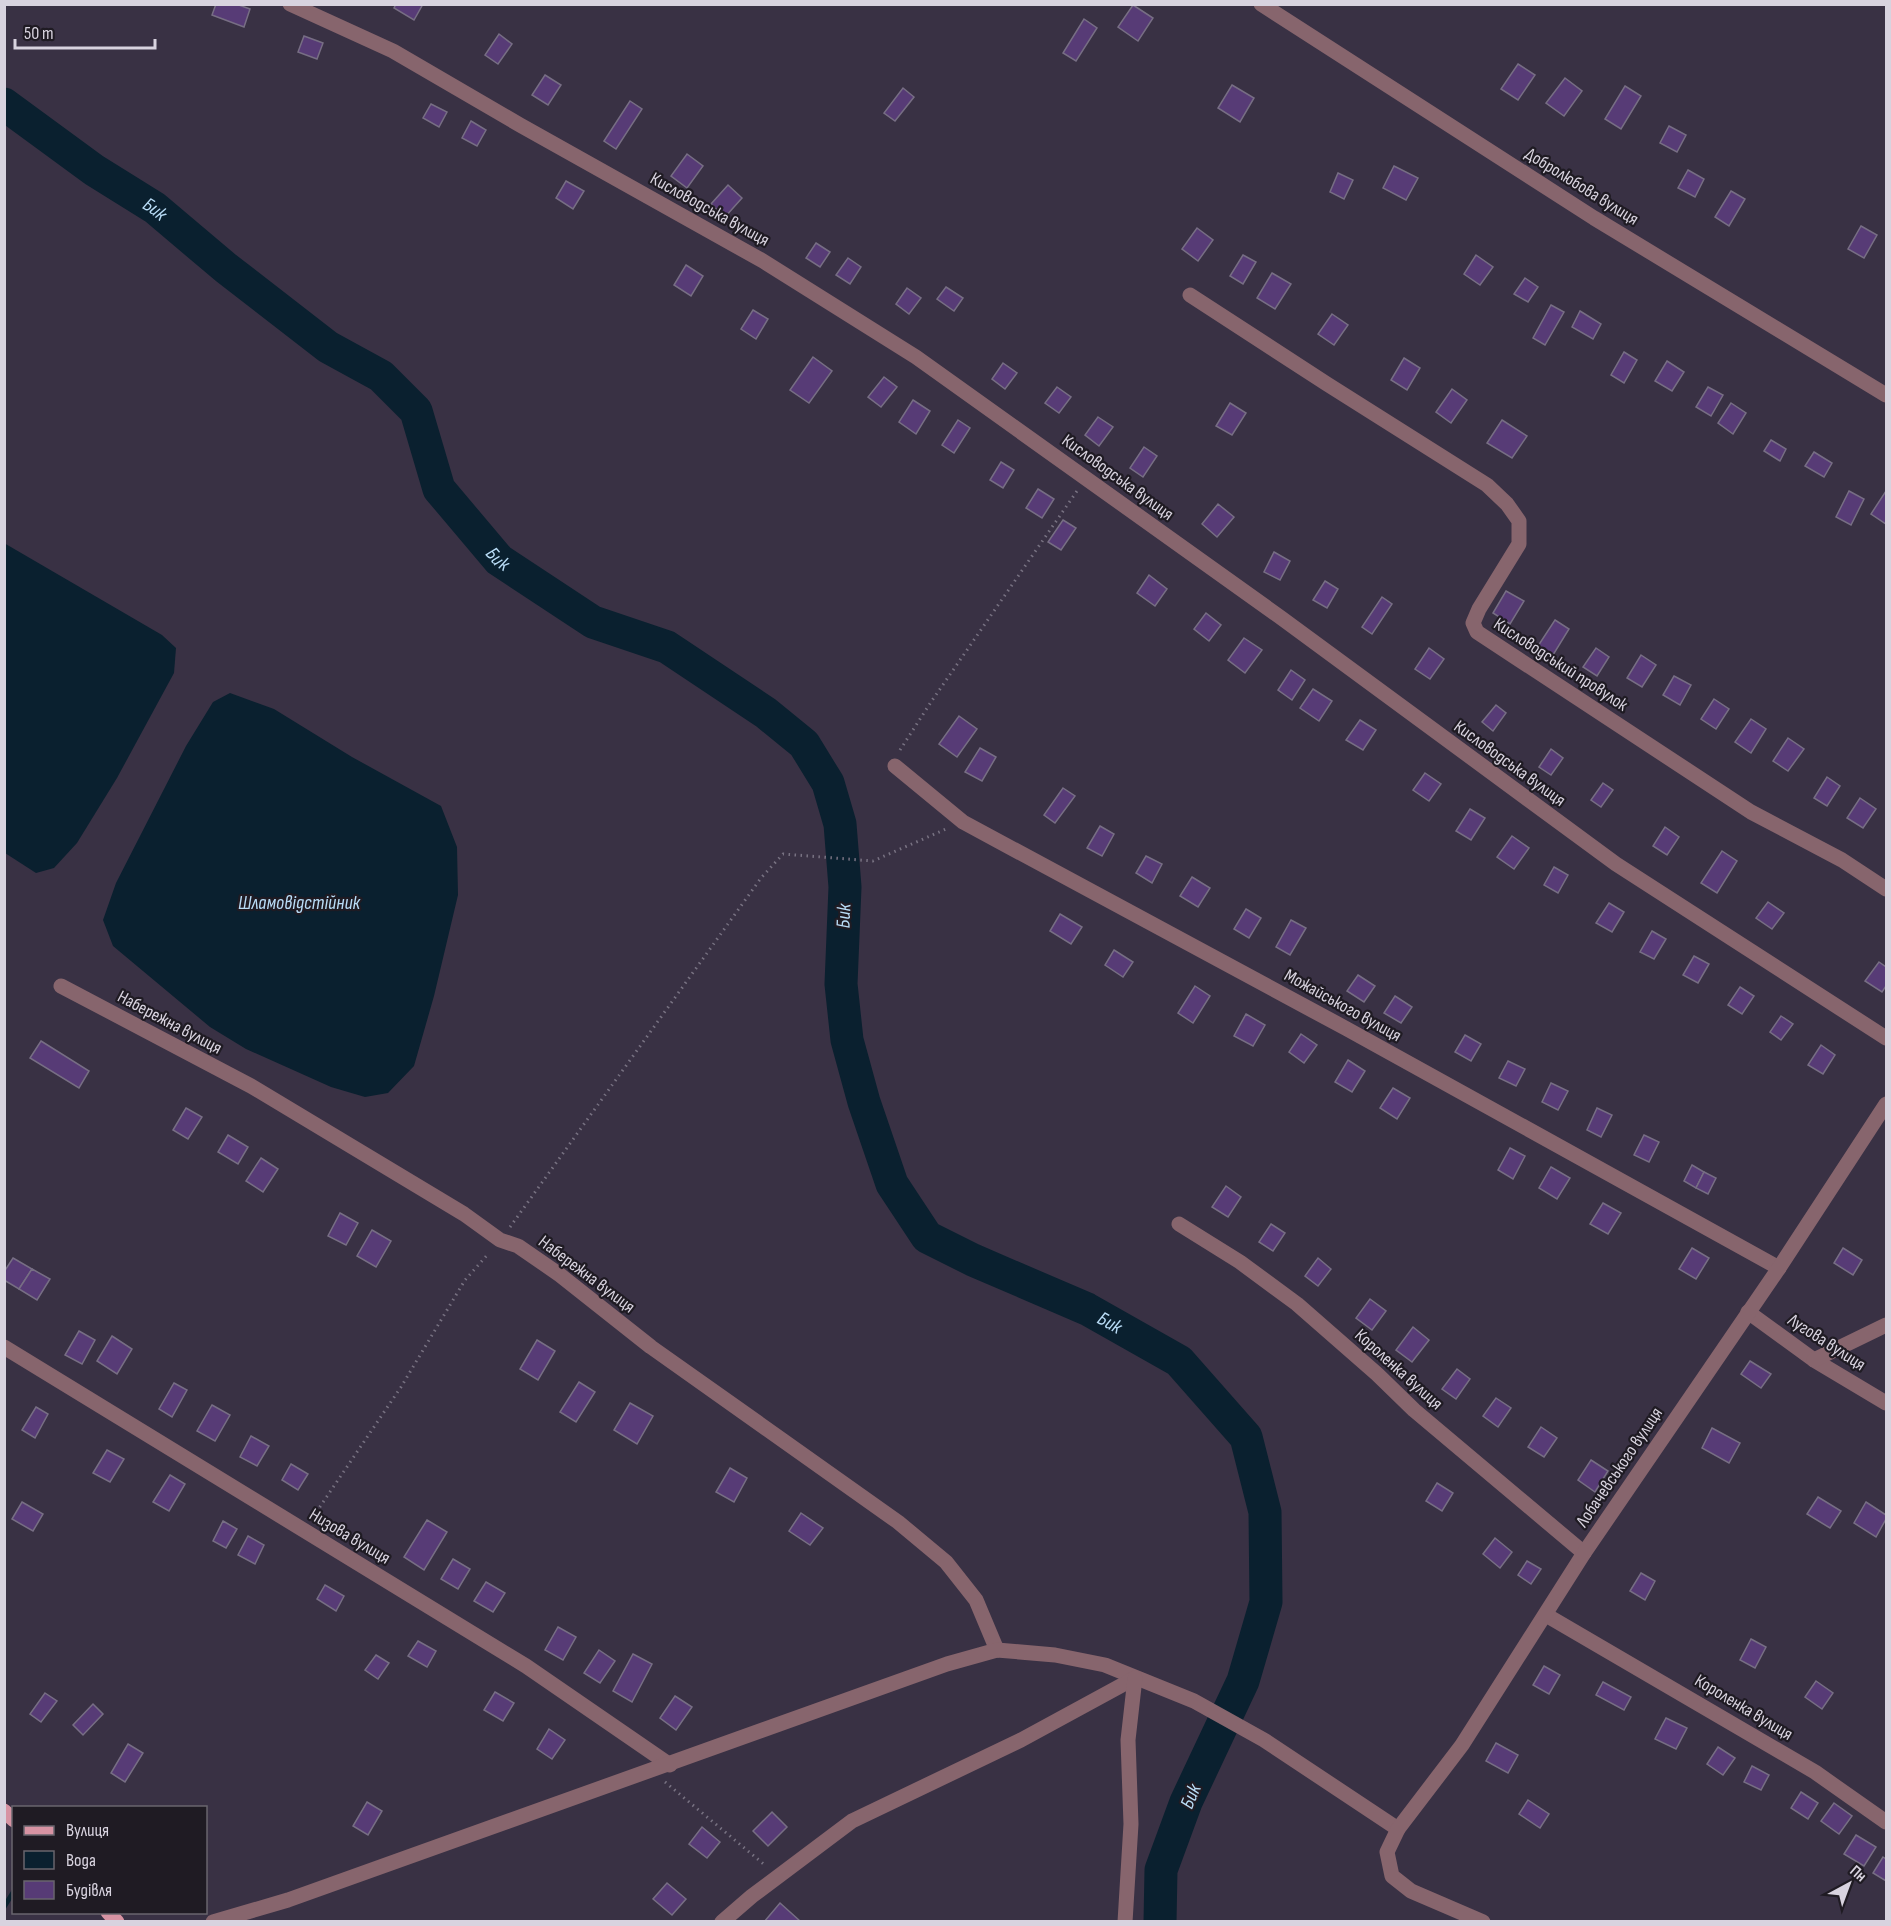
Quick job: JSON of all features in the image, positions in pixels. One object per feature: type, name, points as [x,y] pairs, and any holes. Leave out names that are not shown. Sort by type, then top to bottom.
[{"type":"street","name":"Кисловодська вулиця","points":[[290,4],[393,51],[763,261],[916,357],[1280,617],[1616,864],[1887,1038]]},
{"type":"street","name":"Добролюбова вулиця","points":[[1261,4],[1593,218],[1887,395]]},
{"type":"street","name":"Кисловодський провулок","points":[[1190,295],[1487,485],[1507,504],[1519,521],[1519,544],[1479,609],[1473,623],[1477,632],[1751,812],[1842,860],[1887,889]]},
{"type":"street","name":"Можайського вулиця","points":[[895,766],[963,822],[1347,1029],[1779,1268]]},
{"type":"street","name":"Набережна вулиця","points":[[61,986],[251,1086],[464,1214],[500,1240],[518,1246],[560,1275],[651,1347],[898,1522],[938,1555],[976,1600],[997,1650]]},
{"type":"street","name":"Лобачевського вулиця","points":[[1483,1922],[1411,1891],[1392,1876],[1387,1852],[1398,1829],[1462,1745],[1584,1553],[1779,1268],[1887,1104]]},
{"type":"street","name":"Короленка вулиця","points":[[1179,1224],[1240,1262],[1297,1304],[1377,1374],[1414,1410],[1584,1553]]},
{"type":"street","name":"Лугова вулиця","points":[[1748,1311],[1814,1360],[1885,1403]]},
{"type":"street","points":[[1814,1360],[1887,1325]]},
{"type":"street","name":"Низова вулиця","points":[[4,1347],[526,1666],[670,1765]]},
{"type":"street","name":"Короленка вулиця","points":[[1546,1616],[1815,1772],[1887,1822]]},
{"type":"street","points":[[213,1922],[288,1900],[947,1664],[997,1650],[1055,1655],[1105,1665],[1194,1701],[1264,1740],[1398,1829]]},
{"type":"street","points":[[722,1922],[852,1821],[1021,1740],[1135,1678]]},
{"type":"street","points":[[1125,1922],[1131,1824],[1128,1740],[1135,1678]]},
{"type":"path","points":[[895,766],[901,748],[925,711],[1086,478]]},
{"type":"path","points":[[304,1531],[401,1387],[465,1280],[500,1240],[761,878],[783,854],[873,861],[963,822]]},
{"type":"path","points":[[652,1771],[777,1877]]},
{"type":"water","points":[[4,543],[162,635],[176,648],[174,673],[117,778],[77,843],[54,868],[36,873],[5,853]]},
{"type":"water","name":"Шламовідстійник","points":[[230,693],[274,709],[352,757],[441,806],[457,847],[458,895],[434,996],[414,1066],[388,1093],[365,1097],[331,1087],[246,1049],[210,1027],[113,946],[103,920],[116,883],[186,746],[213,702]]},
{"type":"building","points":[[216,4],[236,4],[250,9],[244,27],[212,15]]},
{"type":"building","points":[[396,4],[423,4],[414,20],[394,8]]},
{"type":"building","points":[[1133,5],[1153,18],[1138,41],[1118,27]]},
{"type":"building","points":[[1084,19],[1097,28],[1076,61],[1063,53]]},
{"type":"building","points":[[499,34],[512,44],[498,64],[485,55]]},
{"type":"building","points":[[304,36],[323,43],[317,59],[298,52]]},
{"type":"building","points":[[1518,64],[1535,75],[1518,100],[1501,89]]},
{"type":"building","points":[[545,75],[561,85],[548,105],[532,95]]},
{"type":"building","points":[[1565,78],[1582,91],[1564,116],[1546,103]]},
{"type":"building","points":[[1232,85],[1254,98],[1240,122],[1218,108]]},
{"type":"building","points":[[1625,86],[1641,96],[1621,129],[1605,119]]},
{"type":"building","points":[[903,88],[914,97],[895,121],[884,113]]},
{"type":"building","points":[[630,101],[642,109],[616,149],[604,141]]},
{"type":"building","points":[[431,104],[447,112],[439,127],[423,118]]},
{"type":"building","points":[[471,121],[486,130],[477,146],[462,138]]},
{"type":"building","points":[[1669,126],[1686,135],[1677,152],[1660,143]]},
{"type":"building","points":[[687,154],[703,166],[687,188],[671,176]]},
{"type":"building","points":[[1394,166],[1418,178],[1406,200],[1383,188]]},
{"type":"building","points":[[1688,170],[1704,179],[1695,197],[1678,188]]},
{"type":"building","points":[[1338,173],[1353,180],[1344,199],[1330,192]]},
{"type":"building","points":[[566,181],[584,191],[573,209],[556,198]]},
{"type":"building","points":[[728,185],[742,198],[725,217],[711,204]]},
{"type":"building","points":[[1731,191],[1745,199],[1729,226],[1715,217]]},
{"type":"building","points":[[1861,226],[1877,235],[1864,258],[1848,249]]},
{"type":"building","points":[[1197,228],[1213,240],[1198,261],[1182,249]]},
{"type":"building","points":[[816,243],[830,252],[820,267],[806,258]]},
{"type":"building","points":[[1243,255],[1256,262],[1243,284],[1230,276]]},
{"type":"building","points":[[1476,255],[1493,267],[1480,285],[1464,274]]},
{"type":"building","points":[[848,258],[861,267],[850,284],[836,275]]},
{"type":"building","points":[[686,265],[703,276],[691,296],[674,285]]},
{"type":"building","points":[[1272,273],[1291,284],[1275,309],[1257,298]]},
{"type":"building","points":[[1525,278],[1538,287],[1528,302],[1514,294]]},
{"type":"building","points":[[946,287],[963,298],[954,311],[937,299]]},
{"type":"building","points":[[907,288],[921,298],[909,314],[896,304]]},
{"type":"building","points":[[1551,305],[1564,312],[1545,345],[1533,338]]},
{"type":"building","points":[[753,310],[768,319],[756,339],[741,329]]},
{"type":"building","points":[[1580,311],[1601,324],[1593,339],[1572,327]]},
{"type":"building","points":[[1332,314],[1348,325],[1334,345],[1318,334]]},
{"type":"building","points":[[1624,352],[1637,360],[1624,383],[1611,375]]},
{"type":"building","points":[[813,357],[832,371],[809,403],[790,390]]},
{"type":"building","points":[[1404,358],[1420,368],[1407,390],[1391,380]]},
{"type":"building","points":[[1667,361],[1684,372],[1672,391],[1655,381]]},
{"type":"building","points":[[1003,363],[1017,373],[1005,389],[992,379]]},
{"type":"building","points":[[884,377],[897,387],[881,407],[868,397]]},
{"type":"building","points":[[1057,387],[1071,397],[1059,413],[1045,403]]},
{"type":"building","points":[[1708,387],[1723,395],[1711,416],[1696,407]]},
{"type":"building","points":[[1452,389],[1467,400],[1451,423],[1436,412]]},
{"type":"building","points":[[913,400],[930,411],[916,434],[899,422]]},
{"type":"building","points":[[1230,403],[1246,413],[1232,435],[1216,426]]},
{"type":"building","points":[[1731,403],[1746,413],[1733,434],[1718,423]]},
{"type":"building","points":[[1098,417],[1113,427],[1099,446],[1085,435]]},
{"type":"building","points":[[958,420],[970,428],[954,453],[942,445]]},
{"type":"building","points":[[1502,420],[1527,436],[1512,458],[1487,443]]},
{"type":"building","points":[[1771,440],[1786,449],[1780,461],[1764,451]]},
{"type":"building","points":[[1144,447],[1157,456],[1143,477],[1130,468]]},
{"type":"building","points":[[1814,452],[1832,463],[1824,477],[1805,466]]},
{"type":"building","points":[[1001,462],[1014,470],[1003,488],[990,480]]},
{"type":"building","points":[[1038,489],[1054,499],[1042,518],[1026,508]]},
{"type":"building","points":[[1849,491],[1864,499],[1851,525],[1836,517]]},
{"type":"building","points":[[1886,491],[1886,524],[1871,514]]},
{"type":"building","points":[[1218,504],[1234,517],[1217,537],[1202,524]]},
{"type":"building","points":[[1063,520],[1076,528],[1061,550],[1048,542]]},
{"type":"building","points":[[1274,552],[1290,561],[1280,580],[1264,572]]},
{"type":"building","points":[[1149,575],[1167,589],[1155,606],[1137,593]]},
{"type":"building","points":[[1325,581],[1338,589],[1327,608],[1313,600]]},
{"type":"building","points":[[1506,591],[1524,601],[1510,624],[1493,613]]},
{"type":"building","points":[[1382,597],[1392,604],[1372,634],[1362,627]]},
{"type":"building","points":[[1206,613],[1221,625],[1209,641],[1194,629]]},
{"type":"building","points":[[1555,620],[1569,629],[1553,655],[1538,646]]},
{"type":"building","points":[[1244,638],[1262,650],[1245,673],[1228,660]]},
{"type":"building","points":[[1429,648],[1444,659],[1430,679],[1415,669]]},
{"type":"building","points":[[1596,648],[1609,657],[1597,676],[1583,667]]},
{"type":"building","points":[[1641,655],[1656,665],[1642,687],[1627,678]]},
{"type":"building","points":[[1291,670],[1305,680],[1292,700],[1278,690]]},
{"type":"building","points":[[1674,676],[1691,685],[1680,705],[1663,695]]},
{"type":"building","points":[[1313,689],[1332,701],[1319,721],[1300,708]]},
{"type":"building","points":[[1714,699],[1729,709],[1716,729],[1701,719]]},
{"type":"building","points":[[1496,705],[1506,713],[1493,731],[1482,722]]},
{"type":"building","points":[[959,716],[977,729],[957,757],[939,744]]},
{"type":"building","points":[[1751,719],[1766,729],[1751,753],[1735,742]]},
{"type":"building","points":[[1360,720],[1376,730],[1363,750],[1346,740]]},
{"type":"building","points":[[1788,738],[1804,749],[1788,771],[1773,761]]},
{"type":"building","points":[[980,748],[996,757],[982,781],[965,772]]},
{"type":"building","points":[[1551,749],[1563,758],[1551,775],[1539,767]]},
{"type":"building","points":[[1425,773],[1441,784],[1429,801],[1413,790]]},
{"type":"building","points":[[1827,777],[1840,786],[1827,806],[1814,798]]},
{"type":"building","points":[[1603,783],[1613,790],[1601,807],[1591,800]]},
{"type":"building","points":[[1063,788],[1075,796],[1055,823],[1044,815]]},
{"type":"building","points":[[1860,798],[1876,809],[1863,828],[1847,818]]},
{"type":"building","points":[[1470,809],[1485,818],[1471,840],[1456,831]]},
{"type":"building","points":[[1100,826],[1114,834],[1102,856],[1087,848]]},
{"type":"building","points":[[1665,827],[1679,837],[1667,855],[1653,846]]},
{"type":"building","points":[[1512,836],[1529,848],[1514,869],[1497,857]]},
{"type":"building","points":[[1722,851],[1737,861],[1717,893],[1701,883]]},
{"type":"building","points":[[1146,856],[1162,864],[1152,883],[1136,873]]},
{"type":"building","points":[[1554,867],[1568,875],[1558,893],[1544,885]]},
{"type":"building","points":[[1192,877],[1210,888],[1198,907],[1180,896]]},
{"type":"building","points":[[1768,902],[1784,913],[1772,929],[1756,918]]},
{"type":"building","points":[[1609,903],[1624,912],[1612,932],[1596,923]]},
{"type":"building","points":[[1246,909],[1261,918],[1249,938],[1234,929]]},
{"type":"building","points":[[1060,914],[1082,927],[1071,944],[1050,931]]},
{"type":"building","points":[[1291,920],[1306,928],[1290,955],[1276,947]]},
{"type":"building","points":[[1652,931],[1666,939],[1654,959],[1640,952]]},
{"type":"building","points":[[1114,950],[1133,962],[1123,977],[1105,965]]},
{"type":"building","points":[[1694,956],[1709,964],[1698,983],[1683,975]]},
{"type":"building","points":[[1879,962],[1886,967],[1886,986],[1882,992],[1865,981]]},
{"type":"building","points":[[1358,975],[1375,986],[1364,1002],[1347,991]]},
{"type":"building","points":[[1195,986],[1210,996],[1193,1023],[1178,1013]]},
{"type":"building","points":[[1740,987],[1754,996],[1742,1014],[1728,1005]]},
{"type":"building","points":[[1395,996],[1412,1007],[1401,1023],[1384,1013]]},
{"type":"building","points":[[1246,1014],[1265,1025],[1253,1046],[1234,1036]]},
{"type":"building","points":[[1781,1016],[1793,1024],[1781,1040],[1770,1032]]},
{"type":"building","points":[[1301,1034],[1317,1045],[1304,1063],[1289,1052]]},
{"type":"building","points":[[1465,1035],[1481,1044],[1471,1061],[1455,1052]]},
{"type":"building","points":[[41,1041],[89,1071],[79,1088],[30,1058]]},
{"type":"building","points":[[1821,1045],[1835,1055],[1823,1074],[1808,1065]]},
{"type":"building","points":[[1348,1060],[1365,1071],[1352,1092],[1335,1082]]},
{"type":"building","points":[[1508,1061],[1525,1069],[1516,1086],[1499,1078]]},
{"type":"building","points":[[1551,1083],[1568,1091],[1558,1110],[1542,1102]]},
{"type":"building","points":[[1393,1088],[1410,1098],[1397,1119],[1380,1108]]},
{"type":"building","points":[[186,1108],[202,1117],[188,1139],[173,1130]]},
{"type":"building","points":[[1597,1108],[1612,1115],[1601,1137],[1587,1130]]},
{"type":"building","points":[[228,1135],[248,1147],[238,1164],[218,1152]]},
{"type":"building","points":[[1644,1135],[1659,1142],[1649,1162],[1634,1155]]},
{"type":"building","points":[[1510,1148],[1525,1156],[1513,1179],[1498,1170]]},
{"type":"building","points":[[261,1158],[278,1169],[263,1192],[246,1181]]},
{"type":"building","points":[[1692,1165],[1704,1172],[1696,1188],[1684,1181]]},
{"type":"building","points":[[1551,1167],[1570,1178],[1557,1199],[1539,1188]]},
{"type":"building","points":[[1704,1172],[1716,1178],[1708,1194],[1696,1188]]},
{"type":"building","points":[[1226,1186],[1241,1197],[1228,1217],[1212,1207]]},
{"type":"building","points":[[1603,1203],[1621,1213],[1608,1234],[1590,1224]]},
{"type":"building","points":[[340,1213],[358,1223],[346,1245],[328,1236]]},
{"type":"building","points":[[1271,1224],[1285,1233],[1273,1251],[1259,1242]]},
{"type":"building","points":[[372,1230],[391,1241],[376,1267],[357,1256]]},
{"type":"building","points":[[1692,1248],[1709,1258],[1696,1279],[1679,1269]]},
{"type":"building","points":[[1843,1248],[1862,1260],[1853,1275],[1834,1263]]},
{"type":"building","points":[[13,1258],[32,1269],[19,1289],[4,1280],[4,1272]]},
{"type":"building","points":[[1318,1258],[1331,1269],[1318,1286],[1305,1276]]},
{"type":"building","points":[[32,1269],[50,1279],[37,1300],[19,1289]]},
{"type":"building","points":[[1370,1299],[1386,1311],[1372,1330],[1356,1318]]},
{"type":"building","points":[[1413,1327],[1429,1340],[1412,1362],[1396,1350]]},
{"type":"building","points":[[79,1331],[95,1340],[82,1364],[65,1355]]},
{"type":"building","points":[[112,1336],[132,1349],[117,1374],[97,1361]]},
{"type":"building","points":[[537,1340],[555,1351],[538,1380],[520,1369]]},
{"type":"building","points":[[1750,1361],[1771,1374],[1761,1388],[1741,1374]]},
{"type":"building","points":[[1457,1369],[1470,1379],[1456,1399],[1442,1389]]},
{"type":"building","points":[[579,1382],[595,1392],[576,1422],[560,1412]]},
{"type":"building","points":[[174,1383],[187,1390],[172,1417],[159,1409]]},
{"type":"building","points":[[1496,1398],[1511,1408],[1498,1427],[1483,1416]]},
{"type":"building","points":[[630,1403],[653,1416],[637,1444],[614,1430]]},
{"type":"building","points":[[212,1405],[230,1415],[215,1441],[197,1431]]},
{"type":"building","points":[[36,1407],[48,1414],[35,1438],[22,1430]]},
{"type":"building","points":[[1541,1427],[1557,1438],[1544,1457],[1528,1447]]},
{"type":"building","points":[[1712,1428],[1740,1443],[1729,1463],[1702,1448]]},
{"type":"building","points":[[251,1436],[269,1446],[257,1466],[240,1457]]},
{"type":"building","points":[[107,1450],[124,1459],[110,1482],[93,1473]]},
{"type":"building","points":[[1591,1460],[1608,1471],[1595,1492],[1578,1480]]},
{"type":"building","points":[[291,1464],[308,1474],[298,1490],[282,1480]]},
{"type":"building","points":[[730,1468],[747,1478],[734,1502],[716,1492]]},
{"type":"building","points":[[170,1475],[185,1484],[169,1511],[153,1502]]},
{"type":"building","points":[[1437,1483],[1453,1493],[1442,1511],[1426,1501]]},
{"type":"building","points":[[1818,1497],[1841,1511],[1830,1528],[1807,1514]]},
{"type":"building","points":[[22,1502],[43,1514],[33,1531],[12,1519]]},
{"type":"building","points":[[1866,1502],[1886,1515],[1876,1537],[1854,1523]]},
{"type":"building","points":[[801,1513],[823,1528],[810,1545],[789,1531]]},
{"type":"building","points":[[427,1520],[447,1532],[424,1570],[404,1557]]},
{"type":"building","points":[[223,1521],[237,1529],[226,1548],[213,1541]]},
{"type":"building","points":[[248,1536],[264,1545],[255,1564],[238,1555]]},
{"type":"building","points":[[1495,1538],[1512,1552],[1500,1568],[1483,1554]]},
{"type":"building","points":[[453,1559],[470,1569],[458,1589],[441,1579]]},
{"type":"building","points":[[1527,1561],[1541,1569],[1531,1584],[1518,1575]]},
{"type":"building","points":[[1641,1573],[1655,1581],[1645,1600],[1630,1591]]},
{"type":"building","points":[[486,1582],[505,1593],[493,1612],[474,1601]]},
{"type":"building","points":[[325,1585],[344,1596],[336,1611],[317,1599]]},
{"type":"building","points":[[558,1627],[576,1637],[563,1660],[545,1650]]},
{"type":"building","points":[[1751,1639],[1766,1647],[1755,1668],[1740,1660]]},
{"type":"building","points":[[418,1641],[436,1651],[427,1667],[408,1656]]},
{"type":"building","points":[[599,1650],[615,1661],[600,1683],[584,1673]]},
{"type":"building","points":[[633,1654],[652,1664],[632,1702],[613,1691]]},
{"type":"building","points":[[376,1655],[389,1663],[378,1679],[365,1670]]},
{"type":"building","points":[[1544,1666],[1560,1675],[1549,1694],[1533,1685]]},
{"type":"building","points":[[1816,1681],[1833,1693],[1822,1709],[1805,1697]]},
{"type":"building","points":[[1603,1682],[1631,1697],[1624,1710],[1596,1695]]},
{"type":"building","points":[[495,1692],[514,1703],[503,1721],[484,1710]]},
{"type":"building","points":[[45,1693],[57,1701],[41,1722],[30,1714]]},
{"type":"building","points":[[675,1696],[692,1707],[676,1730],[660,1718]]},
{"type":"building","points":[[93,1704],[103,1714],[83,1735],[73,1725]]},
{"type":"building","points":[[1666,1718],[1687,1728],[1676,1749],[1655,1739]]},
{"type":"building","points":[[549,1729],[565,1740],[552,1759],[537,1749]]},
{"type":"building","points":[[1496,1743],[1518,1755],[1508,1773],[1486,1761]]},
{"type":"building","points":[[128,1744],[143,1753],[125,1782],[111,1773]]},
{"type":"building","points":[[1718,1747],[1735,1758],[1723,1775],[1707,1764]]},
{"type":"building","points":[[1752,1766],[1769,1775],[1761,1790],[1744,1782]]},
{"type":"building","points":[[1801,1792],[1818,1803],[1808,1819],[1791,1808]]},
{"type":"building","points":[[1528,1800],[1549,1814],[1540,1828],[1519,1814]]},
{"type":"building","points":[[367,1802],[382,1811],[368,1835],[353,1826]]},
{"type":"building","points":[[1834,1803],[1852,1816],[1839,1834],[1821,1821]]},
{"type":"building","points":[[772,1812],[787,1827],[768,1846],[753,1831]]},
{"type":"building","points":[[702,1827],[720,1842],[707,1858],[689,1844]]},
{"type":"building","points":[[1856,1835],[1876,1847],[1864,1866],[1844,1854]]},
{"type":"building","points":[[1883,1857],[1886,1859],[1886,1881],[1873,1873]]},
{"type":"building","points":[[667,1883],[686,1899],[672,1915],[653,1899]]},
{"type":"building","points":[[780,1903],[800,1921],[764,1922]]},
{"type":"waterway","name":"Бик","points":[[4,104],[94,170],[155,208],[226,268],[328,347],[381,376],[416,411],[439,489],[499,560],[593,622],[667,647],[766,713],[804,744],[828,783],[840,824],[845,887],[841,984],[847,1040],[864,1102],[892,1184],[927,1237],[973,1260],[1087,1309],[1179,1361],[1246,1437],[1265,1512],[1266,1602],[1243,1681],[1186,1802],[1161,1870],[1160,1922]]},
{"type":"waterway","points":[[4,1907],[12,1894]]}]
